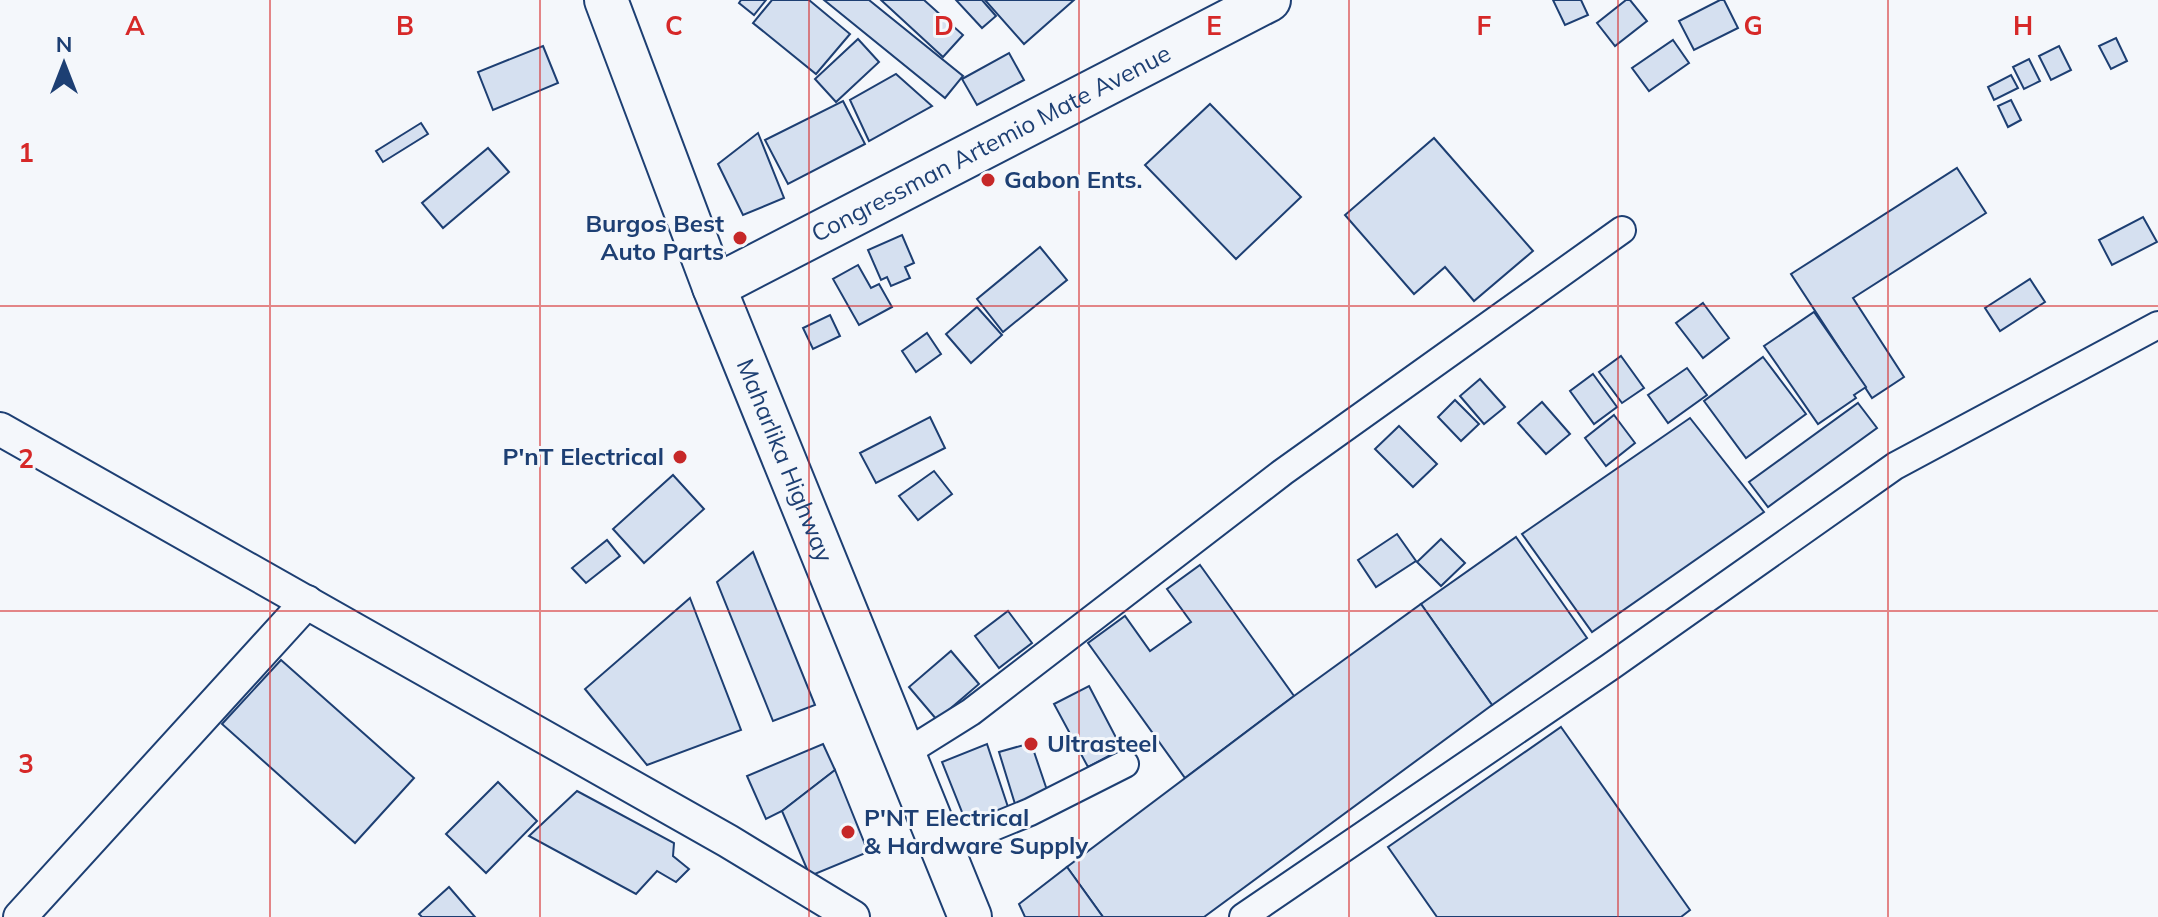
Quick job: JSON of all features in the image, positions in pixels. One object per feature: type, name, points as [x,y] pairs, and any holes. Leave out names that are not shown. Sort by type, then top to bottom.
[{"type":"main road","name":"Maharlika Highway","points":[[606,0],[714,287],[970,917]]},
{"type":"main road","name":"Congressman Artemio Mate Avenue","points":[[714,287],[1269,0]]},
{"type":"street","points":[[904,754],[971,712],[1283,472],[1622,230]]},
{"type":"street","points":[[1243,917],[1597,676],[1895,466],[2158,325]]},
{"type":"street","points":[[0,429],[728,841],[853,917]]},
{"type":"street","points":[[20,917],[307,602]]},
{"type":"street","points":[[942,848],[1030,812],[1125,764]]},
{"type":"building","points":[[741,0],[766,0],[754,15],[739,3]]},
{"type":"building","points":[[772,0],[809,0],[850,34],[816,74],[753,23]]},
{"type":"building","points":[[824,0],[869,0],[963,76],[945,98]]},
{"type":"building","points":[[881,0],[924,0],[963,35],[943,57]]},
{"type":"building","points":[[956,0],[982,0],[996,16],[982,28]]},
{"type":"building","points":[[985,0],[1074,0],[1024,44]]},
{"type":"building","points":[[1553,0],[1581,0],[1588,15],[1565,25]]},
{"type":"building","points":[[1630,0],[1647,21],[1615,46],[1597,23]]},
{"type":"building","points":[[1724,0],[1738,28],[1694,50],[1679,21]]},
{"type":"building","points":[[2116,38],[2127,61],[2111,69],[2099,46]]},
{"type":"building","points":[[858,39],[879,62],[836,102],[815,79]]},
{"type":"building","points":[[1673,40],[1689,63],[1649,91],[1632,68]]},
{"type":"building","points":[[543,46],[558,83],[493,110],[478,72]]},
{"type":"building","points":[[2059,46],[2071,70],[2051,80],[2039,56]]},
{"type":"building","points":[[1009,53],[1024,80],[977,105],[962,79]]},
{"type":"building","points":[[2029,59],[2040,81],[2024,89],[2013,67]]},
{"type":"building","points":[[896,74],[932,106],[869,141],[850,100]]},
{"type":"building","points":[[2011,75],[2018,88],[1994,100],[1988,87]]},
{"type":"building","points":[[2011,100],[2021,120],[2008,127],[1998,106]]},
{"type":"building","points":[[843,101],[865,144],[788,184],[765,140]]},
{"type":"building","points":[[1210,104],[1301,197],[1236,259],[1145,165]]},
{"type":"building","points":[[421,123],[428,134],[383,162],[376,151]]},
{"type":"building","points":[[758,133],[784,198],[743,215],[718,164]]},
{"type":"building","points":[[1434,138],[1533,251],[1474,301],[1445,267],[1414,294],[1345,215]]},
{"type":"building","points":[[488,148],[509,172],[443,228],[422,203]]},
{"type":"building","points":[[1957,168],[1986,213],[1853,298],[1904,377],[1872,398],[1791,274]]},
{"type":"building","points":[[2143,217],[2157,242],[2112,265],[2099,240]]},
{"type":"building","points":[[902,235],[914,263],[905,267],[910,278],[891,286],[887,277],[881,280],[868,250]]},
{"type":"building","points":[[1040,247],[1067,280],[1003,332],[977,299]]},
{"type":"building","points":[[858,265],[871,288],[879,284],[892,307],[859,325],[833,279]]},
{"type":"building","points":[[2030,279],[2045,302],[2000,331],[1985,308]]},
{"type":"building","points":[[1703,303],[1729,338],[1703,358],[1676,323]]},
{"type":"building","points":[[977,307],[1002,335],[971,363],[946,334]]},
{"type":"building","points":[[1814,312],[1866,387],[1854,395],[1856,398],[1818,424],[1764,346]]},
{"type":"building","points":[[830,315],[840,336],[813,349],[803,328]]},
{"type":"building","points":[[927,333],[941,354],[916,372],[902,351]]},
{"type":"building","points":[[1621,356],[1644,388],[1622,403],[1599,372]]},
{"type":"building","points":[[1763,357],[1806,414],[1746,458],[1704,401]]},
{"type":"building","points":[[1687,368],[1707,395],[1668,423],[1648,395]]},
{"type":"building","points":[[1593,374],[1617,407],[1594,424],[1570,391]]},
{"type":"building","points":[[1480,379],[1505,407],[1484,424],[1460,396]]},
{"type":"building","points":[[1455,400],[1479,424],[1461,441],[1438,417]]},
{"type":"building","points":[[1542,402],[1570,434],[1546,454],[1518,423]]},
{"type":"building","points":[[1858,403],[1877,428],[1768,507],[1749,482]]},
{"type":"building","points":[[1614,415],[1635,443],[1606,466],[1585,438]]},
{"type":"building","points":[[930,417],[945,448],[876,483],[860,453]]},
{"type":"building","points":[[1690,418],[1764,512],[1592,632],[1522,534]]},
{"type":"building","points":[[1399,426],[1437,464],[1413,487],[1375,449]]},
{"type":"building","points":[[934,471],[952,494],[918,520],[899,496]]},
{"type":"building","points":[[673,475],[704,509],[644,563],[613,529]]},
{"type":"building","points":[[1397,534],[1416,561],[1376,587],[1358,560]]},
{"type":"building","points":[[1516,537],[1587,638],[1492,705],[1421,604]]},
{"type":"building","points":[[1441,539],[1465,563],[1441,586],[1417,562]]},
{"type":"building","points":[[607,540],[620,556],[586,583],[572,568]]},
{"type":"building","points":[[753,552],[815,705],[773,721],[717,582]]},
{"type":"building","points":[[1200,565],[1294,696],[1185,778],[1088,643],[1125,616],[1150,651],[1191,622],[1167,589]]},
{"type":"building","points":[[690,598],[741,730],[647,765],[585,689]]},
{"type":"building","points":[[1421,604],[1492,705],[1204,917],[1103,917],[1067,867]]},
{"type":"building","points":[[1008,611],[1032,643],[999,668],[975,636]]},
{"type":"building","points":[[951,651],[979,684],[937,720],[909,687]]},
{"type":"building","points":[[281,660],[414,778],[355,843],[222,724]]},
{"type":"building","points":[[1089,686],[1122,749],[1088,767],[1054,704]]},
{"type":"building","points":[[1561,727],[1690,910],[1681,917],[1437,917],[1388,847]]},
{"type":"building","points":[[1031,743],[1048,793],[1015,804],[999,752]]},
{"type":"building","points":[[823,744],[835,770],[782,811],[766,819],[747,776]]},
{"type":"building","points":[[987,744],[1010,813],[968,827],[942,762]]},
{"type":"building","points":[[835,770],[868,852],[810,876],[782,811]]},
{"type":"building","points":[[498,782],[537,821],[486,873],[446,834]]},
{"type":"building","points":[[577,791],[674,843],[673,856],[689,869],[676,882],[657,871],[636,894],[529,836]]},
{"type":"building","points":[[1067,867],[1103,917],[1025,917],[1019,904]]},
{"type":"building","points":[[449,887],[475,917],[422,917],[419,914]]},
{"type":"place","name":"Gabon Ents.","points":[[988,180]]},
{"type":"place","name":"Burgos Best Auto Parts","points":[[740,238]]},
{"type":"place","name":"P'nT Electrical","points":[[680,457]]},
{"type":"place","name":"Ultrasteel","points":[[1031,744]]},
{"type":"place","name":"P'NT Electrical & Hardware Supply","points":[[848,832]]}]
